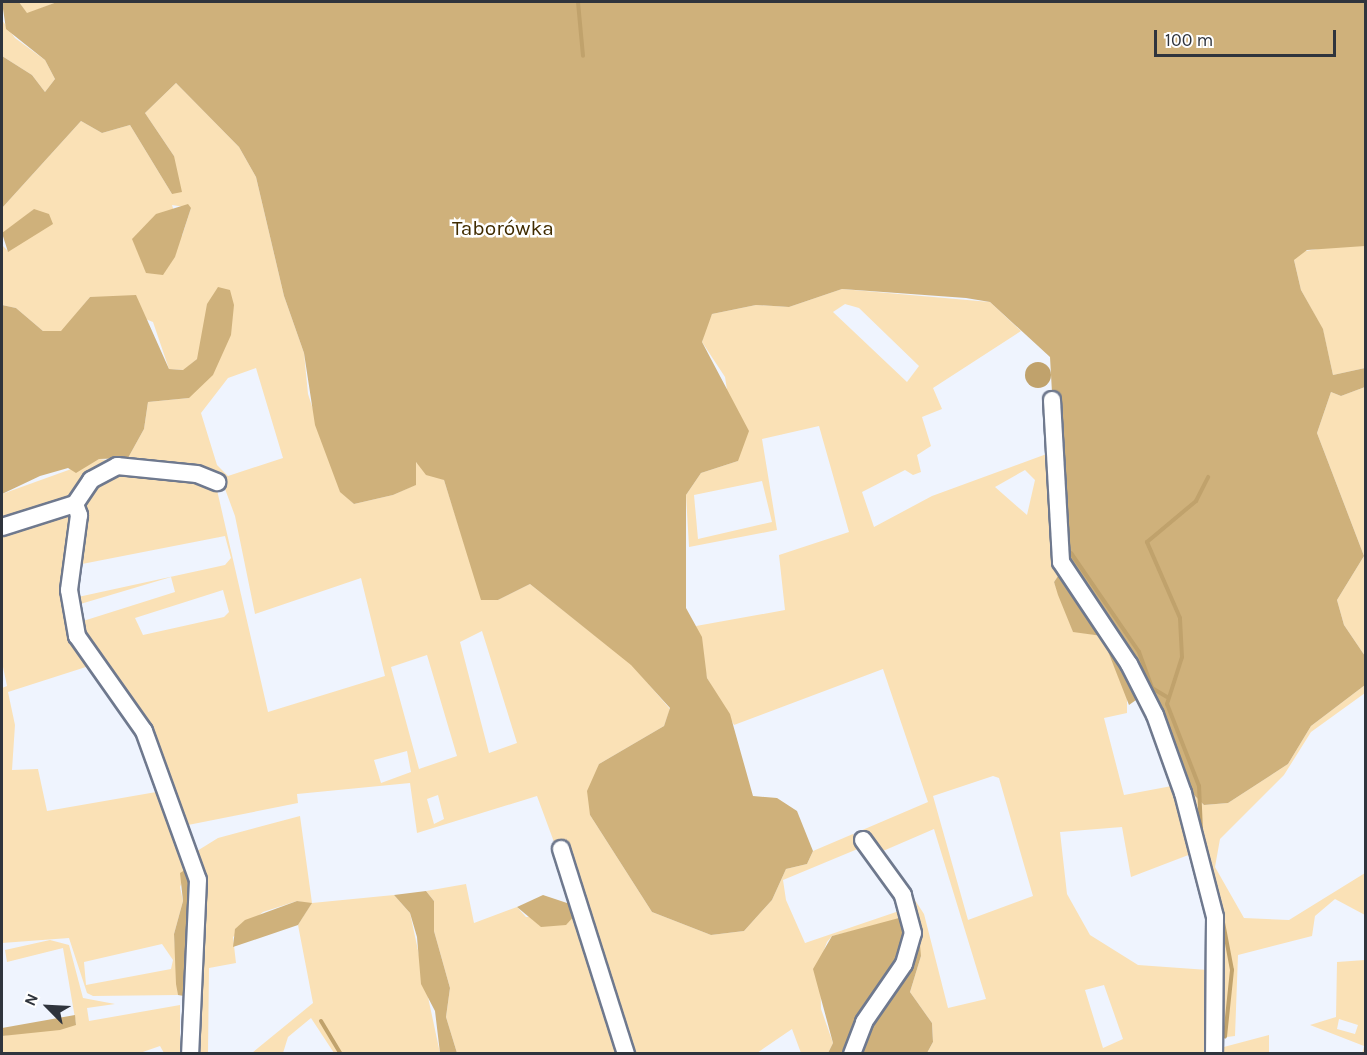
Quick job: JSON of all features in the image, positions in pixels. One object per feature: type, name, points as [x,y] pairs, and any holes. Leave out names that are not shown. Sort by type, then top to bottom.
[{"type":"street","points":[[1052,400],[1061,562],[1129,664],[1155,715],[1183,793],[1215,917],[1214,1053]]},
{"type":"street","points":[[2,527],[75,504],[91,480],[117,466],[197,474],[217,482]]},
{"type":"street","points":[[75,504],[79,515],[69,590],[77,636],[144,731],[198,880],[190,1053]]},
{"type":"street","points":[[852,1053],[864,1022],[904,964],[913,933],[903,895],[863,840]]},
{"type":"street","points":[[561,849],[626,1053]]},
{"type":"shaded area","points":[[19,2],[57,2],[27,14]]},
{"type":"shaded area","points":[[2,20],[15,38],[45,60],[55,79],[45,92],[32,75],[2,56]]},
{"type":"shaded area","points":[[176,83],[239,147],[256,177],[284,296],[304,353],[308,394],[340,491],[354,504],[393,495],[415,485],[416,462],[444,480],[479,590],[498,600],[530,584],[632,665],[670,709],[664,726],[599,764],[590,815],[652,912],[711,935],[744,931],[772,900],[786,869],[807,864],[813,851],[853,834],[881,868],[908,918],[832,936],[827,942],[820,961],[821,1009],[833,1043],[828,1053],[801,1053],[792,1029],[757,1053],[632,1053],[537,796],[417,833],[410,783],[297,794],[298,803],[188,825],[138,706],[86,640],[80,622],[175,592],[171,577],[77,605],[88,491],[121,469],[206,481],[217,490],[268,712],[385,676],[361,578],[255,614],[235,516],[221,478],[128,458],[144,429],[148,402],[189,398],[197,359],[184,370],[169,369],[153,322],[90,297],[62,331],[43,331],[16,308],[2,305],[2,245],[8,251],[34,209],[2,236],[2,208],[81,121],[102,133],[130,125],[172,194],[174,156],[145,113]],"holes":[[[172,205],[191,208],[182,236]],[[256,368],[283,458],[228,476],[217,465],[201,413],[228,378]],[[225,536],[231,558],[225,565],[78,597],[82,564]],[[223,590],[229,612],[224,617],[143,635],[135,618]],[[482,631],[517,743],[489,753],[460,642]],[[427,655],[457,756],[419,769],[391,667]],[[407,751],[411,772],[381,783],[374,760]],[[438,795],[444,819],[434,824],[427,799]],[[860,848],[887,881],[902,910],[805,943],[786,900],[783,880]]]},
{"type":"shaded area","points":[[1337,246],[1365,246],[1365,368],[1333,375],[1323,330],[1301,290],[1294,260],[1299,252]]},
{"type":"shaded area","points":[[842,289],[990,302],[1021,331],[933,388],[942,409],[922,417],[931,446],[917,455],[921,472],[913,475],[905,470],[862,492],[874,527],[932,496],[1052,452],[1062,570],[1054,582],[1073,631],[1102,636],[1127,697],[1127,713],[1104,718],[1124,795],[1177,785],[1191,854],[1131,877],[1122,827],[1060,832],[1067,894],[1090,935],[1138,965],[1208,970],[1209,1053],[927,1053],[933,1042],[932,1023],[910,992],[921,956],[885,864],[860,831],[928,802],[883,669],[734,725],[707,678],[696,626],[785,610],[779,555],[849,532],[819,426],[762,439],[777,530],[689,547],[686,495],[701,473],[738,461],[725,377],[702,342],[706,327],[712,314],[756,305],[789,307]],"holes":[[[845,304],[859,308],[919,366],[907,382],[833,312]],[[1025,470],[1035,480],[1027,515],[995,487]],[[762,481],[772,522],[698,539],[694,495]],[[993,776],[999,778],[1033,896],[968,920],[933,796]],[[934,829],[986,999],[948,1008],[924,914],[883,851]],[[1104,985],[1123,1039],[1103,1048],[1085,990]]]},
{"type":"shaded area","points":[[1038,362],[1047,366],[1051,375],[1047,384],[1038,388],[1029,384],[1025,375],[1029,366]]},
{"type":"shaded area","points":[[1365,387],[1365,656],[1344,625],[1337,600],[1364,556],[1317,433],[1331,392],[1341,396]]},
{"type":"shaded area","points":[[99,459],[114,461],[67,500],[2,523],[2,494]]},
{"type":"shaded area","points":[[73,514],[63,602],[69,636],[89,666],[8,692],[15,725],[12,770],[38,769],[47,811],[162,791],[188,868],[180,887],[183,901],[174,934],[178,995],[93,996],[87,993],[69,938],[2,943],[2,688],[7,686],[2,662],[2,530]],"holes":[[[162,944],[173,960],[171,969],[86,985],[84,962]]]},
{"type":"shaded area","points":[[1365,685],[1365,693],[1311,732],[1284,775],[1220,839],[1215,867],[1244,918],[1289,920],[1365,873],[1365,915],[1335,899],[1315,916],[1312,936],[1238,955],[1235,1036],[1219,1038],[1193,794],[1204,805],[1228,803],[1288,764],[1311,726]]},
{"type":"shaded area","points":[[300,816],[312,903],[394,895],[410,913],[440,1053],[334,1053],[311,1018],[288,1037],[283,1053],[252,1053],[313,1003],[298,925],[311,904],[297,901],[263,912],[233,937],[236,963],[209,968],[208,1053],[194,1054],[205,892],[197,851],[218,838]]},
{"type":"shaded area","points":[[466,884],[474,923],[517,907],[526,917],[576,914],[622,1053],[457,1053],[446,1017],[450,988],[434,931],[434,901],[426,891]]},
{"type":"shaded area","points":[[50,940],[69,945],[83,998],[115,1004],[87,1008],[89,1021],[180,1005],[180,1053],[164,1053],[160,1046],[137,1054],[2,1054],[2,1036],[76,1024],[63,948],[7,962],[5,950]]},
{"type":"shaded area","points":[[1365,960],[1366,1053],[1362,1054],[1364,1046],[1310,1025],[1336,1017],[1337,962]],"holes":[[[1339,1019],[1358,1025],[1355,1034],[1337,1029]]]},
{"type":"shaded area","points":[[1269,1035],[1269,1053],[1218,1054],[1220,1048]]},
{"type":"green space","name":"Taborówka","points":[[2,2],[19,2],[27,13],[57,2],[1365,2],[1365,246],[1307,250],[1294,260],[1301,290],[1323,329],[1333,375],[1365,368],[1365,387],[1341,396],[1331,392],[1317,433],[1364,556],[1337,600],[1344,625],[1365,656],[1365,685],[1311,726],[1288,764],[1228,803],[1204,805],[1193,794],[1156,709],[1143,695],[1129,705],[1102,636],[1073,632],[1058,595],[1054,582],[1062,570],[1050,357],[990,302],[966,298],[842,289],[789,307],[756,305],[712,314],[702,342],[749,431],[738,461],[701,473],[686,495],[686,608],[702,637],[707,678],[730,714],[753,796],[777,798],[797,811],[813,851],[807,864],[786,869],[772,900],[744,931],[711,935],[652,912],[590,815],[587,791],[599,764],[664,726],[670,708],[631,665],[530,584],[498,600],[481,600],[444,480],[426,475],[416,462],[416,485],[393,495],[354,504],[340,492],[315,425],[304,353],[284,296],[256,177],[239,147],[176,83],[145,113],[174,156],[182,192],[172,194],[130,125],[102,133],[81,121],[2,208],[2,56],[32,75],[45,92],[55,79],[45,60],[6,29]]},
{"type":"green space","points":[[188,204],[191,208],[175,257],[163,275],[146,273],[132,239],[156,214]]},
{"type":"green space","points":[[34,209],[49,214],[53,224],[8,252],[2,233]]},
{"type":"green space","points":[[218,287],[230,290],[234,305],[231,335],[213,375],[189,398],[148,402],[144,429],[128,458],[99,459],[76,473],[68,468],[40,476],[2,494],[2,305],[16,308],[43,331],[61,331],[90,297],[136,295],[169,369],[183,370],[197,359],[207,304]]},
{"type":"green space","points":[[188,868],[193,878],[184,996],[178,995],[176,984],[174,934],[183,901],[180,873]]},
{"type":"green space","points":[[426,891],[434,901],[434,931],[450,988],[446,1017],[457,1053],[440,1053],[435,1011],[421,984],[417,937],[410,913],[394,895]]},
{"type":"green space","points":[[543,895],[573,905],[576,914],[566,925],[541,927],[517,907]]},
{"type":"green space","points":[[297,901],[312,903],[298,925],[233,947],[235,929],[245,920]]},
{"type":"green space","points":[[899,918],[918,923],[921,956],[910,992],[932,1023],[933,1042],[927,1053],[828,1053],[833,1043],[813,969],[832,936]]},
{"type":"green space","points":[[75,1015],[76,1025],[60,1030],[2,1036],[2,1028]]},
{"type":"waterway","points":[[578,2],[583,56]]},
{"type":"waterway","points":[[1201,831],[1199,786],[1167,704],[1182,657],[1180,618],[1147,542],[1196,501],[1208,477]]},
{"type":"waterway","points":[[1071,553],[1139,652],[1152,688],[1167,697]]},
{"type":"waterway","points":[[1222,917],[1232,970],[1225,1037]]},
{"type":"waterway","points":[[321,1021],[341,1054]]}]
